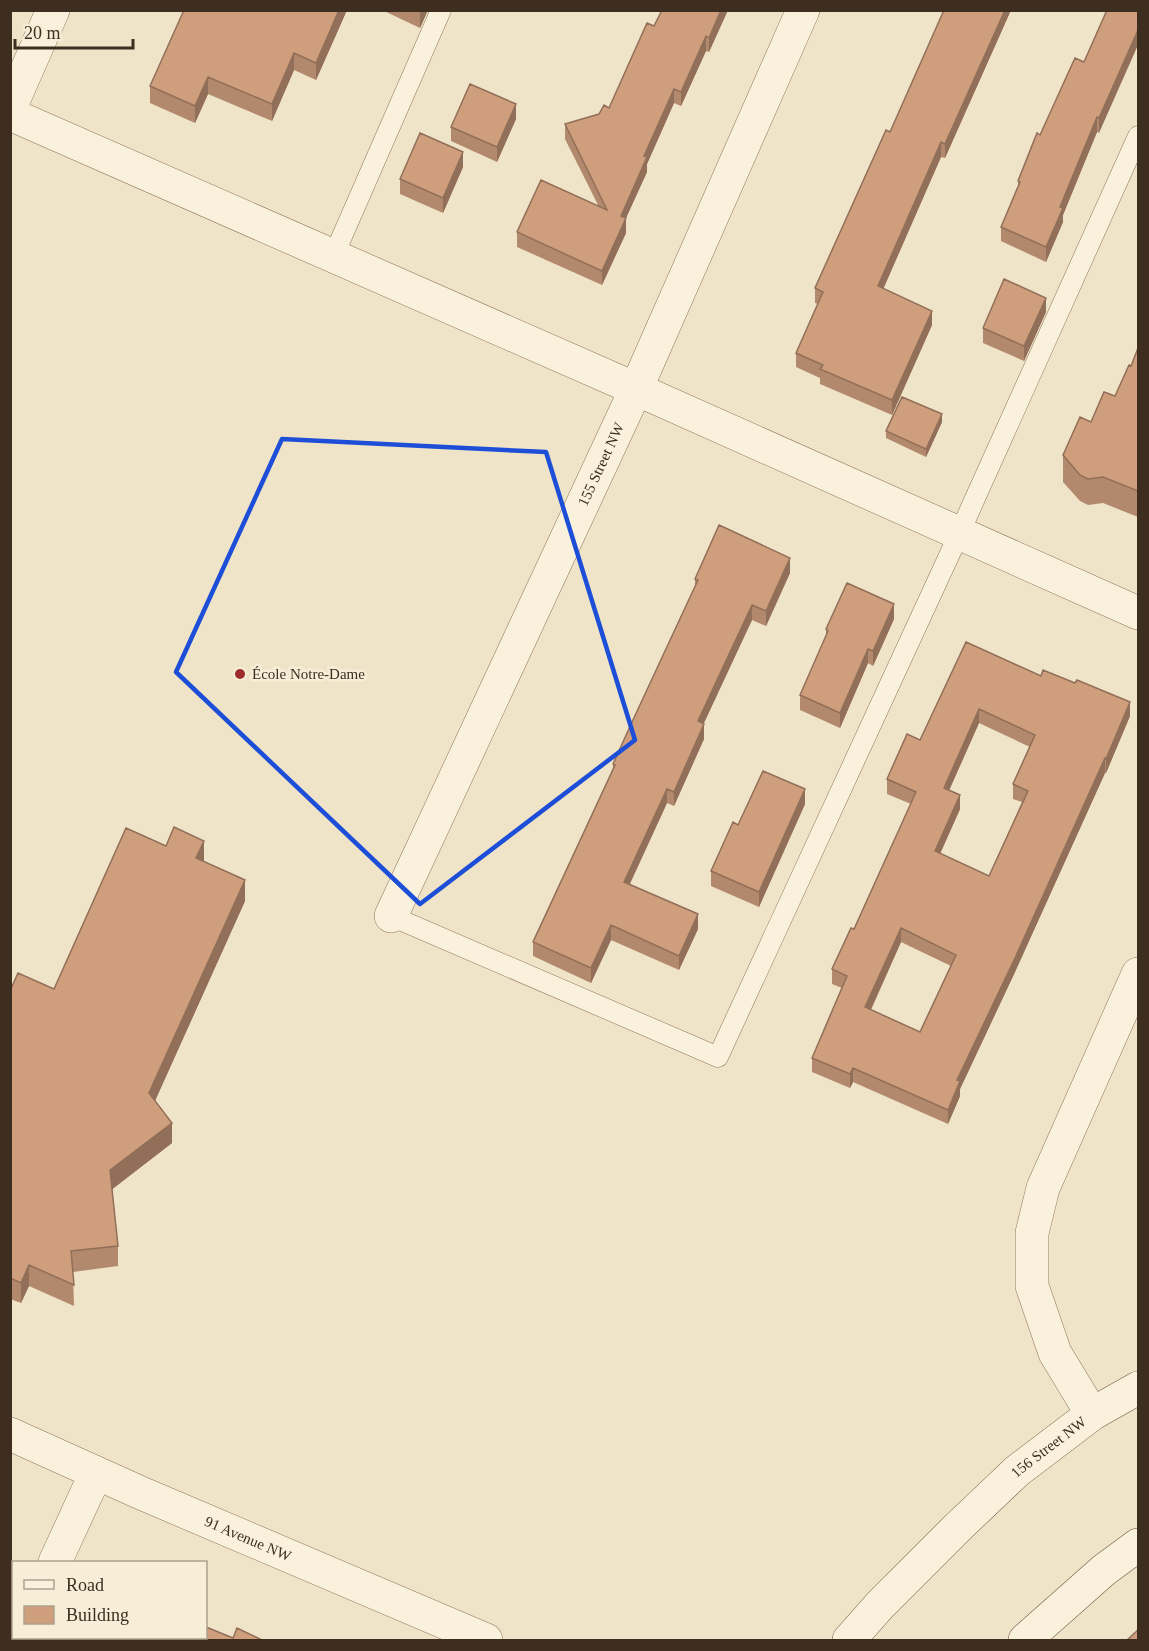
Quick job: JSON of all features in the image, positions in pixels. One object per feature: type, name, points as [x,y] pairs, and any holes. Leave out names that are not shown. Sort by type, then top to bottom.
[{"type":"street","points":[[10,108],[53,10]]},
{"type":"street","name":"155 Street NW","points":[[391,916],[636,389],[803,10]]},
{"type":"street","points":[[10,114],[636,389],[1138,614]]},
{"type":"street","name":"156 Street NW","points":[[849,1641],[880,1605],[1017,1471],[1092,1414],[1055,1353],[1032,1286],[1032,1233],[1043,1188],[1138,974]]},
{"type":"street","points":[[1092,1414],[1138,1388]]},
{"type":"street","name":"91 Avenue NW","points":[[10,1434],[476,1638]]},
{"type":"street","points":[[57,1561],[96,1473]]},
{"type":"street","points":[[1025,1641],[1104,1570],[1138,1545]]},
{"type":"lane","points":[[333,256],[441,10]]},
{"type":"lane","points":[[391,916],[718,1057],[959,534],[1138,136]]},
{"type":"highlighted area","points":[[282,439],[546,452],[635,740],[420,904],[176,672]]},
{"type":"building","points":[[184,10],[339,10],[316,63],[294,53],[272,104],[208,77],[195,106],[150,86]]},
{"type":"building","points":[[662,10],[721,10],[709,38],[706,36],[681,92],[674,89],[644,156],[647,157],[621,216],[626,218],[602,271],[517,232],[541,180],[607,210],[565,124],[599,114],[604,105],[609,108],[647,23],[654,26]]},
{"type":"building","points":[[944,10],[1005,10],[945,144],[941,142],[878,286],[932,311],[892,400],[820,369],[823,365],[796,353],[823,292],[815,288],[886,130],[890,132]]},
{"type":"building","points":[[1107,10],[1138,10],[1138,30],[1099,118],[1097,117],[1046,247],[1001,227],[1037,133],[1040,135],[1075,58],[1084,62]]},
{"type":"building","points":[[470,84],[516,104],[497,147],[451,127]]},
{"type":"building","points":[[420,133],[463,152],[443,198],[400,179]]},
{"type":"building","points":[[1004,279],[1046,298],[1024,346],[983,328]]},
{"type":"building","points":[[1138,348],[1138,491],[1103,477],[1088,479],[1080,475],[1063,455],[1080,417],[1091,422],[1104,392],[1115,396]]},
{"type":"building","points":[[902,397],[942,414],[926,449],[886,431]]},
{"type":"building","points":[[719,525],[790,558],[766,611],[752,605],[698,721],[704,724],[674,792],[667,789],[624,882],[698,914],[679,956],[611,925],[591,968],[533,942],[698,580],[695,579]]},
{"type":"building","points":[[847,583],[894,604],[873,651],[868,649],[840,713],[800,695]]},
{"type":"building","points":[[966,642],[1041,676],[1043,670],[1075,683],[1077,680],[1130,702],[1015,958],[957,1080],[960,1081],[948,1110],[853,1068],[850,1074],[812,1058],[847,976],[832,969],[851,928],[854,929],[916,792],[887,779],[907,734],[920,740]],"holes":[[[979,709],[1035,735],[1013,784],[1028,791],[989,876],[935,851],[960,795],[944,788]],[[901,928],[956,955],[920,1032],[865,1007]]]},
{"type":"building","points":[[763,771],[805,789],[759,892],[711,871],[733,822],[738,825]]},
{"type":"building","points":[[174,827],[204,841],[196,858],[245,880],[149,1093],[172,1123],[110,1170],[118,1246],[71,1251],[74,1285],[29,1265],[21,1283],[10,1278],[10,991],[18,973],[54,989],[126,828],[166,846]]},
{"type":"building","points":[[207,1627],[233,1638],[237,1628],[264,1641],[134,1641],[135,1639],[207,1639]]},
{"type":"building","points":[[1138,1630],[1138,1641],[1126,1641]]},
{"type":"place","name":"École Notre-Dame","points":[[240,674]]}]
